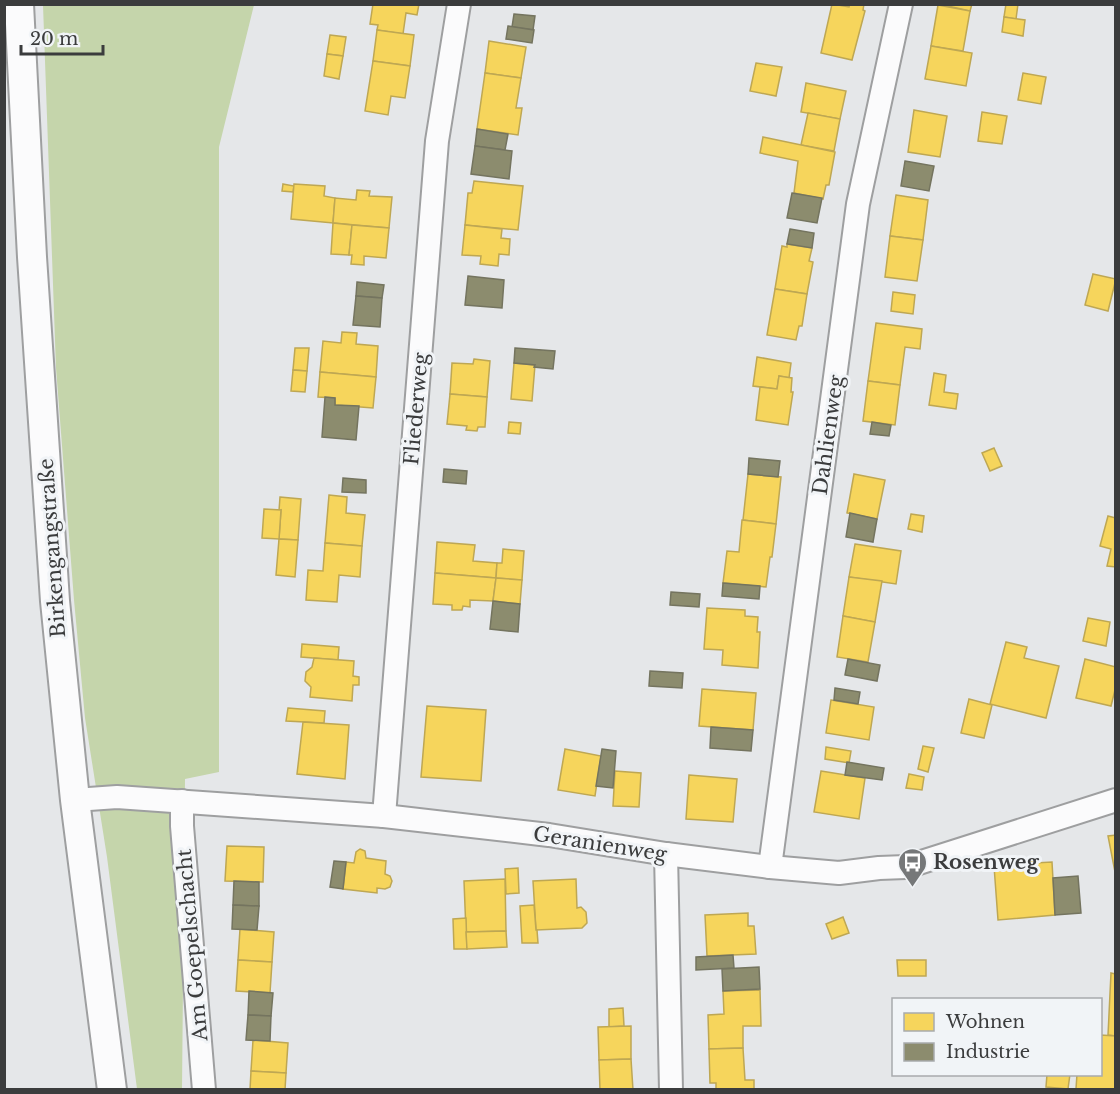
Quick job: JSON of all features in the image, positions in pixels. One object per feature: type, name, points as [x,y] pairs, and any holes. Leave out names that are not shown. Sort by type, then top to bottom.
[{"type":"street","name":"Birkengangstraße","points":[[19,4],[32,257],[56,613],[75,800],[112,1089]]},
{"type":"street","name":"Fliederweg","points":[[384,816],[437,141],[459,4]]},
{"type":"street","name":"Dahlienweg","points":[[770,867],[858,204],[902,4]]},
{"type":"street","name":"Geranienweg","points":[[75,800],[117,797],[384,816],[549,835],[666,854],[839,873],[906,867],[1116,800]]},
{"type":"street","name":"Am Goepelschacht","points":[[182,801],[182,826],[204,1089]]},
{"type":"street","points":[[666,854],[670,1089]]},
{"type":"green space","points":[[43,5],[254,5],[219,147],[219,772],[185,779],[182,1089],[137,1089],[107,857],[85,718],[56,368]]},
{"type":"building: Wohnen","points":[[373,4],[419,4],[417,15],[406,13],[403,34],[377,30],[378,25],[370,24]]},
{"type":"building: Wohnen","points":[[832,4],[849,7],[850,4],[864,4],[863,10],[865,11],[852,60],[821,53]]},
{"type":"building: Wohnen","points":[[939,4],[972,4],[970,11]]},
{"type":"building: Wohnen","points":[[1006,4],[1018,4],[1016,19],[1004,17]]},
{"type":"building: Wohnen","points":[[938,5],[970,11],[963,51],[931,46]]},
{"type":"building: Wohnen","points":[[1004,17],[1025,20],[1023,36],[1002,32]]},
{"type":"building: Wohnen","points":[[377,30],[414,35],[410,66],[373,61]]},
{"type":"building: Wohnen","points":[[330,35],[346,37],[343,56],[327,54]]},
{"type":"building: Wohnen","points":[[489,41],[526,47],[521,78],[485,73]]},
{"type":"building: Wohnen","points":[[931,46],[972,53],[966,86],[925,79]]},
{"type":"building: Wohnen","points":[[327,54],[343,56],[339,79],[324,76]]},
{"type":"building: Wohnen","points":[[373,61],[410,66],[405,98],[391,96],[388,115],[365,111]]},
{"type":"building: Wohnen","points":[[756,63],[782,67],[776,96],[750,91]]},
{"type":"building: Wohnen","points":[[485,73],[521,78],[516,108],[522,108],[518,135],[477,129]]},
{"type":"building: Wohnen","points":[[1023,73],[1046,77],[1041,104],[1018,100]]},
{"type":"building: Wohnen","points":[[806,83],[846,91],[840,119],[801,112]]},
{"type":"building: Wohnen","points":[[914,110],[947,116],[940,157],[908,152]]},
{"type":"building: Wohnen","points":[[982,112],[1007,116],[1002,144],[978,141]]},
{"type":"building: Wohnen","points":[[808,113],[840,119],[834,151],[801,145]]},
{"type":"building: Wohnen","points":[[763,137],[835,152],[829,185],[826,185],[823,199],[794,193],[798,161],[760,153]]},
{"type":"building: Wohnen","points":[[474,181],[523,186],[518,230],[465,225],[468,193],[472,193]]},
{"type":"building: Wohnen","points":[[283,184],[294,186],[293,192],[282,191]]},
{"type":"building: Wohnen","points":[[294,184],[325,186],[324,196],[335,198],[333,223],[291,219]]},
{"type":"building: Wohnen","points":[[357,190],[370,191],[369,196],[392,197],[389,228],[333,223],[335,198],[356,200]]},
{"type":"building: Wohnen","points":[[896,195],[928,200],[923,240],[890,236]]},
{"type":"building: Wohnen","points":[[333,223],[352,225],[349,255],[331,254]]},
{"type":"building: Wohnen","points":[[352,225],[389,228],[386,258],[364,256],[364,265],[351,264],[352,255],[349,255]]},
{"type":"building: Wohnen","points":[[465,225],[502,229],[501,238],[510,239],[509,255],[499,254],[498,266],[480,264],[481,256],[462,255]]},
{"type":"building: Wohnen","points":[[890,236],[923,240],[917,281],[885,277]]},
{"type":"building: Wohnen","points":[[787,244],[812,248],[809,261],[813,262],[807,294],[775,289],[782,246],[787,247]]},
{"type":"building: Wohnen","points":[[1093,274],[1116,279],[1108,311],[1085,305]]},
{"type":"building: Wohnen","points":[[775,289],[807,294],[802,326],[799,326],[796,340],[767,335]]},
{"type":"building: Wohnen","points":[[893,292],[915,295],[913,314],[891,311]]},
{"type":"building: Wohnen","points":[[876,323],[922,329],[920,349],[905,347],[900,385],[868,381]]},
{"type":"building: Wohnen","points":[[342,332],[357,333],[356,344],[378,346],[376,377],[320,372],[323,341],[341,343]]},
{"type":"building: Wohnen","points":[[295,348],[309,348],[307,371],[293,370]]},
{"type":"building: Wohnen","points":[[757,357],[791,363],[789,378],[779,376],[777,389],[753,386]]},
{"type":"building: Wohnen","points":[[474,359],[490,361],[487,397],[450,394],[452,363],[473,364]]},
{"type":"building: Wohnen","points":[[514,363],[535,365],[532,401],[511,399]]},
{"type":"building: Wohnen","points":[[293,370],[307,371],[305,392],[291,391]]},
{"type":"building: Wohnen","points":[[320,372],[376,377],[373,408],[335,405],[335,398],[318,397]]},
{"type":"building: Wohnen","points":[[934,373],[946,375],[944,392],[958,394],[956,409],[929,405]]},
{"type":"building: Wohnen","points":[[779,376],[792,378],[791,392],[793,392],[788,425],[756,420],[760,387],[777,389]]},
{"type":"building: Wohnen","points":[[868,381],[900,385],[895,425],[863,421]]},
{"type":"building: Wohnen","points":[[450,394],[487,397],[485,427],[478,427],[477,431],[466,430],[467,426],[447,424]]},
{"type":"building: Wohnen","points":[[509,422],[521,423],[520,434],[508,433]]},
{"type":"building: Wohnen","points":[[994,448],[1002,466],[990,471],[982,453]]},
{"type":"building: Wohnen","points":[[748,474],[781,477],[776,524],[743,520]]},
{"type":"building: Wohnen","points":[[854,474],[885,480],[877,519],[847,513]]},
{"type":"building: Wohnen","points":[[329,495],[347,497],[346,513],[365,515],[362,546],[325,543]]},
{"type":"building: Wohnen","points":[[280,497],[301,499],[298,540],[279,539]]},
{"type":"building: Wohnen","points":[[264,509],[281,510],[279,539],[262,538]]},
{"type":"building: Wohnen","points":[[911,514],[924,516],[922,532],[908,529]]},
{"type":"building: Wohnen","points":[[1108,516],[1116,518],[1116,567],[1107,566],[1111,549],[1100,546]]},
{"type":"building: Wohnen","points":[[742,520],[776,524],[766,587],[723,583],[727,551],[739,552]]},
{"type":"building: Wohnen","points":[[279,539],[298,540],[295,577],[276,575]]},
{"type":"building: Wohnen","points":[[437,542],[475,545],[473,561],[497,563],[496,578],[435,573]]},
{"type":"building: Wohnen","points":[[325,543],[362,546],[360,577],[339,575],[337,602],[306,600],[308,570],[323,571]]},
{"type":"building: Wohnen","points":[[855,544],[901,551],[896,584],[849,577]]},
{"type":"building: Wohnen","points":[[503,549],[524,551],[522,580],[496,578],[497,563],[502,563]]},
{"type":"building: Wohnen","points":[[435,573],[496,578],[493,601],[470,600],[470,607],[463,606],[462,610],[452,610],[452,605],[433,604]]},
{"type":"building: Wohnen","points":[[849,577],[882,581],[875,622],[843,616]]},
{"type":"building: Wohnen","points":[[496,578],[522,580],[520,604],[493,601]]},
{"type":"building: Wohnen","points":[[707,608],[745,610],[745,616],[758,617],[757,632],[760,632],[758,668],[722,665],[723,650],[704,649]]},
{"type":"building: Wohnen","points":[[843,616],[875,622],[868,662],[837,657]]},
{"type":"building: Wohnen","points":[[1088,618],[1110,622],[1106,646],[1083,641]]},
{"type":"building: Wohnen","points":[[1006,642],[1027,647],[1024,658],[1059,666],[1046,718],[990,704]]},
{"type":"building: Wohnen","points":[[302,644],[339,647],[338,660],[301,657]]},
{"type":"building: Wohnen","points":[[314,658],[354,661],[353,676],[359,677],[359,685],[353,685],[352,701],[310,697],[311,687],[305,681],[306,672],[312,667]]},
{"type":"building: Wohnen","points":[[1085,659],[1116,667],[1116,686],[1111,706],[1076,698]]},
{"type":"building: Wohnen","points":[[702,689],[756,693],[753,730],[699,726]]},
{"type":"building: Wohnen","points":[[969,699],[992,705],[984,738],[961,733]]},
{"type":"building: Wohnen","points":[[831,700],[874,707],[869,740],[826,733]]},
{"type":"building: Wohnen","points":[[427,706],[486,710],[481,781],[421,777]]},
{"type":"building: Wohnen","points":[[288,708],[325,711],[324,723],[286,721]]},
{"type":"building: Wohnen","points":[[303,722],[349,725],[345,779],[297,774]]},
{"type":"building: Wohnen","points":[[923,746],[934,748],[928,772],[918,769]]},
{"type":"building: Wohnen","points":[[826,747],[851,751],[849,763],[825,759]]},
{"type":"building: Wohnen","points":[[565,749],[601,756],[595,796],[558,790]]},
{"type":"building: Wohnen","points":[[615,771],[641,773],[639,807],[613,806]]},
{"type":"building: Wohnen","points":[[821,771],[865,778],[859,819],[814,812]]},
{"type":"building: Wohnen","points":[[909,774],[924,777],[922,790],[906,788]]},
{"type":"building: Wohnen","points":[[689,775],[737,779],[733,822],[686,819]]},
{"type":"building: Wohnen","points":[[1116,835],[1116,877],[1108,836]]},
{"type":"building: Wohnen","points":[[227,846],[264,847],[263,882],[225,881]]},
{"type":"building: Wohnen","points":[[360,849],[365,851],[366,858],[386,861],[385,874],[390,876],[392,881],[390,887],[377,888],[377,893],[343,889],[346,862],[354,863],[356,852]]},
{"type":"building: Wohnen","points":[[1035,860],[1035,863],[1052,862],[1055,915],[998,920],[994,866]]},
{"type":"building: Wohnen","points":[[518,868],[519,893],[506,894],[505,869]]},
{"type":"building: Wohnen","points":[[505,879],[506,931],[466,932],[464,881]]},
{"type":"building: Wohnen","points":[[576,879],[577,908],[581,907],[586,912],[587,923],[582,928],[536,930],[533,881]]},
{"type":"building: Wohnen","points":[[534,905],[538,943],[522,943],[520,906]]},
{"type":"building: Wohnen","points":[[748,913],[748,926],[754,926],[756,954],[707,956],[705,915]]},
{"type":"building: Wohnen","points":[[843,917],[849,933],[832,939],[826,924]]},
{"type":"building: Wohnen","points":[[466,918],[467,949],[454,949],[453,919]]},
{"type":"building: Wohnen","points":[[240,929],[274,932],[272,962],[238,960]]},
{"type":"building: Wohnen","points":[[506,931],[507,947],[467,949],[466,932]]},
{"type":"building: Wohnen","points":[[238,960],[272,962],[270,993],[236,991]]},
{"type":"building: Wohnen","points":[[897,960],[926,960],[926,976],[898,976]]},
{"type":"building: Wohnen","points":[[1111,973],[1116,974],[1116,1036],[1108,1035]]},
{"type":"building: Wohnen","points":[[760,990],[761,1026],[743,1026],[743,1048],[709,1049],[708,1015],[724,1014],[723,991]]},
{"type":"building: Wohnen","points":[[623,1008],[624,1026],[609,1027],[609,1009]]},
{"type":"building: Wohnen","points":[[631,1026],[631,1059],[599,1060],[598,1027]]},
{"type":"building: Wohnen","points":[[1102,1035],[1116,1036],[1116,1090],[1076,1089],[1077,1076],[1102,1076]]},
{"type":"building: Wohnen","points":[[253,1040],[288,1043],[286,1073],[251,1071]]},
{"type":"building: Wohnen","points":[[743,1048],[745,1080],[754,1080],[754,1090],[716,1090],[716,1083],[710,1083],[709,1049]]},
{"type":"building: Wohnen","points":[[631,1059],[633,1090],[600,1090],[599,1060]]},
{"type":"building: Wohnen","points":[[251,1071],[286,1073],[285,1090],[250,1090]]},
{"type":"building: Wohnen","points":[[1047,1076],[1070,1076],[1068,1089],[1046,1087]]},
{"type":"building: Industrie","points":[[514,14],[535,16],[533,30],[512,27]]},
{"type":"building: Industrie","points":[[508,26],[534,30],[532,43],[506,39]]},
{"type":"building: Industrie","points":[[477,129],[508,134],[505,150],[475,146]]},
{"type":"building: Industrie","points":[[475,146],[512,151],[509,179],[471,174]]},
{"type":"building: Industrie","points":[[905,161],[934,166],[929,191],[901,186]]},
{"type":"building: Industrie","points":[[792,193],[822,198],[817,223],[787,218]]},
{"type":"building: Industrie","points":[[790,229],[814,233],[812,248],[787,244]]},
{"type":"building: Industrie","points":[[468,276],[504,280],[502,308],[465,305]]},
{"type":"building: Industrie","points":[[357,282],[384,285],[382,298],[356,296]]},
{"type":"building: Industrie","points":[[356,296],[382,298],[380,327],[353,325]]},
{"type":"building: Industrie","points":[[515,348],[555,351],[553,369],[514,363]]},
{"type":"building: Industrie","points":[[325,397],[335,398],[335,405],[359,406],[356,440],[322,437]]},
{"type":"building: Industrie","points":[[872,422],[891,425],[889,436],[870,434]]},
{"type":"building: Industrie","points":[[749,458],[780,461],[778,477],[748,474]]},
{"type":"building: Industrie","points":[[444,469],[467,471],[466,484],[443,482]]},
{"type":"building: Industrie","points":[[343,478],[366,480],[366,493],[342,492]]},
{"type":"building: Industrie","points":[[850,513],[877,519],[873,542],[846,537]]},
{"type":"building: Industrie","points":[[723,583],[760,586],[759,599],[722,596]]},
{"type":"building: Industrie","points":[[671,592],[700,594],[699,607],[670,605]]},
{"type":"building: Industrie","points":[[493,601],[520,604],[518,632],[490,629]]},
{"type":"building: Industrie","points":[[848,659],[880,665],[877,681],[845,675]]},
{"type":"building: Industrie","points":[[650,671],[683,673],[682,688],[649,686]]},
{"type":"building: Industrie","points":[[835,688],[860,692],[858,704],[834,700]]},
{"type":"building: Industrie","points":[[711,727],[753,730],[751,751],[710,748]]},
{"type":"building: Industrie","points":[[602,749],[616,751],[613,788],[596,786]]},
{"type":"building: Industrie","points":[[847,762],[884,768],[882,780],[845,775]]},
{"type":"building: Industrie","points":[[334,861],[346,862],[343,889],[330,887]]},
{"type":"building: Industrie","points":[[1078,876],[1081,913],[1055,915],[1053,878]]},
{"type":"building: Industrie","points":[[234,881],[259,882],[259,906],[233,905]]},
{"type":"building: Industrie","points":[[233,905],[259,906],[257,930],[232,929]]},
{"type":"building: Industrie","points":[[733,955],[734,968],[696,970],[696,957]]},
{"type":"building: Industrie","points":[[759,967],[760,989],[723,991],[722,969]]},
{"type":"building: Industrie","points":[[249,991],[273,993],[271,1016],[248,1015]]},
{"type":"building: Industrie","points":[[248,1015],[271,1016],[270,1041],[246,1040]]},
{"type":"place","name":"Rosenweg","points":[[912,888]]}]
